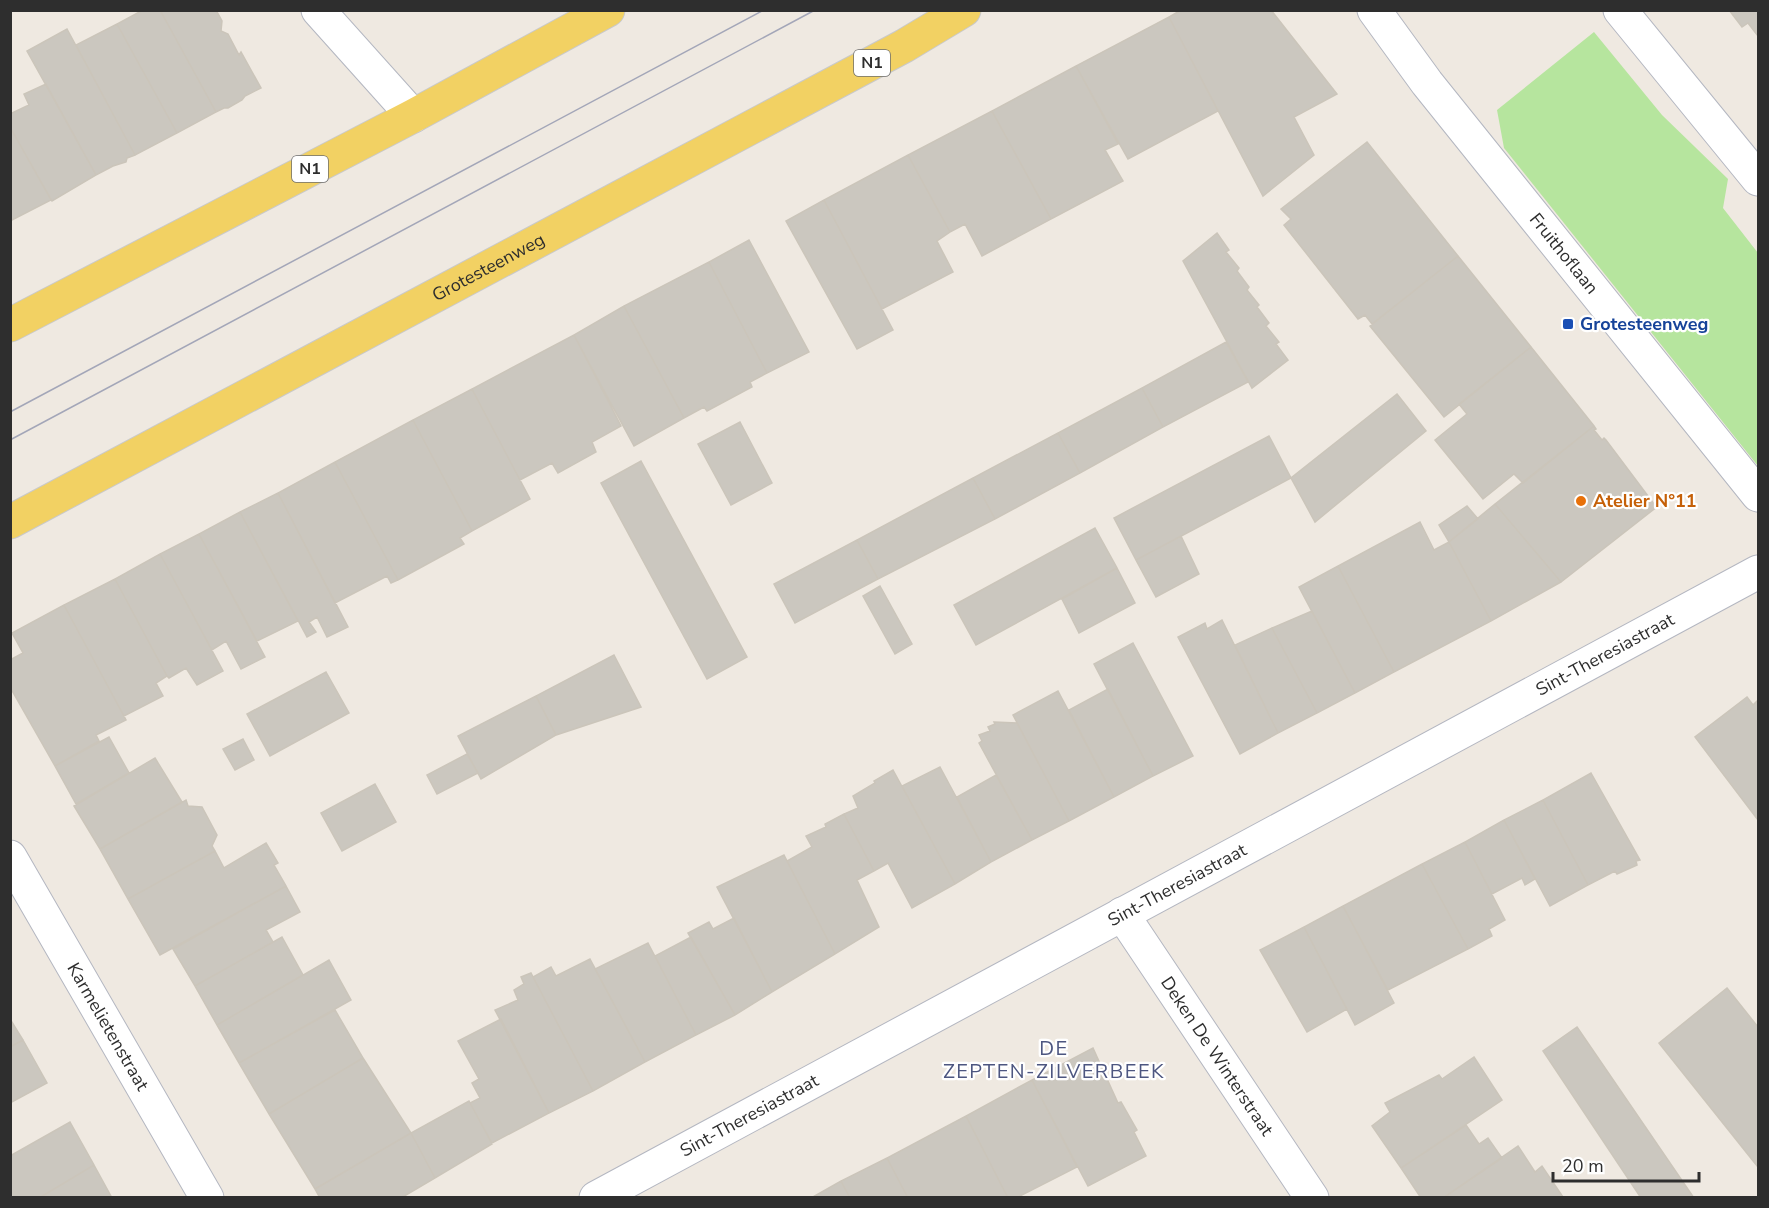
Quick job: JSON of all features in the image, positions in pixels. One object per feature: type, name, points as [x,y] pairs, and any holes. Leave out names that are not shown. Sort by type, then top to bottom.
[{"type":"main road","name":"N1","points":[[10,325],[413,116],[608,10]]},
{"type":"main road","name":"Grotesteenweg","points":[[10,522],[904,46],[964,10]]},
{"type":"street","points":[[318,10],[413,116]]},
{"type":"street","name":"Fruithoflaan","points":[[1374,10],[1427,82],[1758,495]]},
{"type":"street","points":[[1620,10],[1758,179]]},
{"type":"street","name":"Sint-Theresiastraat","points":[[596,1197],[1758,572]]},
{"type":"street","name":"Karmelietenstraat","points":[[10,857],[207,1197]]},
{"type":"street","name":"Deken De Winterstraat","points":[[1122,914],[1312,1197]]},
{"type":"green space","points":[[1594,32],[1662,115],[1728,179],[1723,208],[1758,253],[1758,466],[1504,148],[1497,110]]},
{"type":"building","points":[[143,10],[160,10],[216,112],[177,133],[117,24]]},
{"type":"building","points":[[160,10],[216,10],[222,21],[221,31],[228,34],[239,55],[241,52],[261,88],[228,108],[216,112]]},
{"type":"building","points":[[1181,10],[1271,10],[1337,94],[1294,117],[1314,155],[1263,196],[1169,17]]},
{"type":"building","points":[[1729,10],[1758,10],[1758,36],[1748,23],[1742,27]]},
{"type":"building","points":[[1169,17],[1218,111],[1128,159],[1076,66]]},
{"type":"building","points":[[117,24],[177,133],[135,155],[76,45]]},
{"type":"building","points":[[67,29],[135,155],[127,158],[126,162],[96,175],[27,51]]},
{"type":"building","points":[[1076,66],[1118,144],[1105,150],[1123,181],[1051,219],[992,111]]},
{"type":"building","points":[[46,84],[96,175],[52,201],[10,127],[10,114],[29,105],[24,94]]},
{"type":"building","points":[[992,111],[1051,219],[982,256],[965,224],[950,232],[908,155]]},
{"type":"building","points":[[10,127],[51,200],[10,221]]},
{"type":"building","points":[[1367,142],[1458,256],[1372,324],[1365,315],[1358,319],[1284,225],[1291,219],[1281,209]]},
{"type":"building","points":[[908,155],[950,232],[937,241],[953,272],[882,309],[824,200]]},
{"type":"building","points":[[824,200],[893,330],[857,349],[786,221]]},
{"type":"building","points":[[1217,233],[1229,250],[1226,252],[1239,268],[1237,271],[1249,287],[1247,290],[1269,323],[1266,326],[1279,342],[1276,344],[1288,360],[1252,388],[1183,261]]},
{"type":"building","points":[[749,240],[809,352],[767,373],[709,262]]},
{"type":"building","points":[[1458,256],[1531,347],[1444,417],[1370,326]]},
{"type":"building","points":[[709,262],[767,373],[750,382],[752,387],[707,411],[704,407],[684,418],[624,306]]},
{"type":"building","points":[[624,306],[684,418],[634,446],[574,335]]},
{"type":"building","points":[[574,335],[621,426],[592,442],[596,452],[558,473],[552,463],[520,480],[472,389]]},
{"type":"building","points":[[1226,342],[1248,382],[1163,427],[1142,388]]},
{"type":"building","points":[[1531,347],[1594,426],[1523,483],[1514,474],[1483,499],[1435,440],[1467,414],[1459,404]]},
{"type":"building","points":[[1142,388],[1163,427],[1080,473],[1058,433]]},
{"type":"building","points":[[472,389],[530,499],[472,531],[413,420]]},
{"type":"building","points":[[1397,394],[1426,431],[1315,522],[1291,478]]},
{"type":"building","points":[[413,420],[472,531],[460,538],[464,544],[398,580],[335,462]]},
{"type":"building","points":[[740,422],[772,483],[731,505],[698,444]]},
{"type":"building","points":[[1594,426],[1596,429],[1594,430],[1602,440],[1604,438],[1606,440],[1654,504],[1658,506],[1561,582],[1495,504]]},
{"type":"building","points":[[1058,433],[1080,473],[995,519],[973,478]]},
{"type":"building","points":[[1269,436],[1291,478],[1136,560],[1114,518]]},
{"type":"building","points":[[641,461],[747,657],[707,679],[601,483]]},
{"type":"building","points":[[335,462],[398,580],[391,583],[387,576],[335,603],[278,493]]},
{"type":"building","points":[[973,478],[995,519],[878,579],[857,540]]},
{"type":"building","points":[[278,493],[348,627],[327,637],[317,617],[309,622],[316,632],[307,637],[240,512]]},
{"type":"building","points":[[1495,504],[1561,582],[1491,621],[1449,542]]},
{"type":"building","points":[[1467,506],[1478,519],[1449,542],[1439,525]]},
{"type":"building","points":[[240,512],[298,621],[257,641],[199,534]]},
{"type":"building","points":[[1420,522],[1434,550],[1449,542],[1491,621],[1394,672],[1338,566]]},
{"type":"building","points":[[1095,528],[1117,568],[976,645],[954,605]]},
{"type":"building","points":[[199,534],[265,657],[241,669],[226,641],[212,650],[160,554]]},
{"type":"building","points":[[1181,536],[1199,574],[1156,597],[1136,560]]},
{"type":"building","points":[[857,540],[878,579],[795,623],[774,584]]},
{"type":"building","points":[[160,554],[223,671],[197,685],[186,668],[169,678],[167,676],[115,579]]},
{"type":"building","points":[[1338,566],[1394,672],[1355,693],[1299,587]]},
{"type":"building","points":[[1117,568],[1135,603],[1079,633],[1062,599]]},
{"type":"building","points":[[115,579],[167,676],[156,683],[163,696],[124,716],[64,605]]},
{"type":"building","points":[[880,586],[912,644],[895,654],[863,596]]},
{"type":"building","points":[[64,605],[126,720],[96,735],[99,741],[55,766],[10,687],[10,660],[23,653],[12,633]]},
{"type":"building","points":[[1312,611],[1355,693],[1317,713],[1272,628]]},
{"type":"building","points":[[1222,620],[1278,733],[1240,754],[1178,637],[1205,623],[1207,629]]},
{"type":"building","points":[[1272,628],[1317,713],[1278,733],[1235,645]]},
{"type":"building","points":[[1133,643],[1193,756],[1153,776],[1094,664]]},
{"type":"building","points":[[614,655],[641,707],[556,735],[536,696]]},
{"type":"building","points":[[326,672],[349,713],[270,756],[247,714]]},
{"type":"building","points":[[1108,689],[1153,776],[1114,797],[1069,710]]},
{"type":"building","points":[[1058,691],[1114,797],[1069,821],[1013,715]]},
{"type":"building","points":[[536,696],[556,735],[481,779],[458,736]]},
{"type":"building","points":[[1747,697],[1753,705],[1758,700],[1758,820],[1695,737]]},
{"type":"building","points":[[994,722],[1017,723],[1069,821],[1032,840],[979,743],[982,741],[979,735],[990,731],[988,727],[995,724]]},
{"type":"building","points":[[109,737],[129,773],[76,804],[55,766]]},
{"type":"building","points":[[243,739],[254,760],[235,770],[223,749]]},
{"type":"building","points":[[467,754],[478,773],[437,794],[427,775]]},
{"type":"building","points":[[155,758],[182,802],[100,849],[74,806]]},
{"type":"building","points":[[940,767],[991,862],[955,884],[902,786]]},
{"type":"building","points":[[893,770],[955,884],[912,908],[888,863],[874,871],[844,814],[858,808],[853,796]]},
{"type":"building","points":[[1591,773],[1640,860],[1636,861],[1637,865],[1617,874],[1615,871],[1588,885],[1543,800]]},
{"type":"building","points":[[996,775],[1032,840],[991,862],[957,797]]},
{"type":"building","points":[[375,784],[396,822],[342,851],[321,813]]},
{"type":"building","points":[[186,800],[188,806],[202,807],[217,835],[212,846],[215,851],[128,899],[100,849]]},
{"type":"building","points":[[1543,800],[1588,885],[1550,906],[1504,820]]},
{"type":"building","points":[[844,814],[874,871],[857,880],[879,927],[835,954],[787,861],[812,847],[806,836],[826,827],[825,824]]},
{"type":"building","points":[[1504,820],[1535,879],[1525,885],[1522,878],[1492,894],[1465,842]]},
{"type":"building","points":[[1465,842],[1505,920],[1489,929],[1492,936],[1468,949],[1422,864]]},
{"type":"building","points":[[266,843],[278,863],[274,865],[286,886],[160,955],[128,899],[215,851],[224,868]]},
{"type":"building","points":[[784,855],[835,954],[772,992],[717,887]]},
{"type":"building","points":[[1422,864],[1468,949],[1388,990],[1343,906]]},
{"type":"building","points":[[286,886],[300,912],[266,930],[273,942],[195,986],[173,949]]},
{"type":"building","points":[[1343,906],[1394,1003],[1355,1025],[1304,927]]},
{"type":"building","points":[[734,918],[772,992],[735,1015],[688,933],[709,922],[713,929]]},
{"type":"building","points":[[1304,927],[1347,1009],[1307,1032],[1260,950]]},
{"type":"building","points":[[282,937],[303,975],[217,1025],[195,986]]},
{"type":"building","points":[[691,937],[735,1015],[696,1035],[655,956]]},
{"type":"building","points":[[648,943],[696,1035],[645,1062],[595,969]]},
{"type":"building","points":[[590,959],[645,1062],[593,1091],[533,977],[551,967],[556,976]]},
{"type":"building","points":[[329,960],[351,1000],[239,1063],[217,1025]]},
{"type":"building","points":[[531,973],[593,1091],[549,1113],[495,1010],[518,1000],[514,990],[524,984],[521,977]]},
{"type":"building","points":[[1727,988],[1758,1027],[1758,1167],[1659,1043]]},
{"type":"building","points":[[335,1010],[363,1058],[269,1114],[239,1063]]},
{"type":"building","points":[[10,1019],[23,1040],[10,1047]]},
{"type":"building","points":[[501,1019],[549,1113],[492,1143],[470,1103],[480,1098],[472,1083],[479,1079],[458,1041]]},
{"type":"building","points":[[1577,1027],[1694,1198],[1641,1198],[1543,1051]]},
{"type":"building","points":[[23,1040],[47,1083],[10,1103],[10,1047]]},
{"type":"building","points":[[1093,1048],[1118,1103],[1121,1102],[1137,1130],[1134,1132],[1146,1156],[1088,1186],[1032,1080]]},
{"type":"building","points":[[1474,1057],[1502,1100],[1401,1168],[1372,1126],[1390,1112],[1385,1103],[1439,1075],[1442,1079]]},
{"type":"building","points":[[363,1058],[411,1133],[315,1189],[269,1114]]},
{"type":"building","points":[[1032,1080],[1077,1167],[1016,1198],[1008,1198],[966,1116]]},
{"type":"building","points":[[469,1101],[492,1144],[435,1178],[411,1133]]},
{"type":"building","points":[[966,1116],[1008,1198],[908,1198],[887,1158]]},
{"type":"building","points":[[70,1122],[94,1165],[39,1198],[10,1198],[10,1156]]},
{"type":"building","points":[[1466,1125],[1479,1144],[1488,1138],[1502,1158],[1443,1198],[1421,1198],[1401,1168]]},
{"type":"building","points":[[411,1133],[435,1178],[401,1198],[320,1198],[315,1189]]},
{"type":"building","points":[[1518,1146],[1535,1172],[1542,1166],[1563,1197],[1443,1198]]},
{"type":"building","points":[[887,1158],[908,1198],[850,1198],[841,1181]]},
{"type":"building","points":[[94,1165],[112,1198],[39,1198]]},
{"type":"building","points":[[841,1181],[850,1198],[811,1198]]},
{"type":"tram line","points":[[10,412],[764,10]]},
{"type":"tram line","points":[[10,440],[815,10]]},
{"type":"place","name":"Grotesteenweg","points":[[1568,324]]},
{"type":"place","name":"Atelier N°11","points":[[1581,501]]},
{"type":"district","name":"DE ZEPTEN-ZILVERBEEK","points":[[1054,1060]]}]
